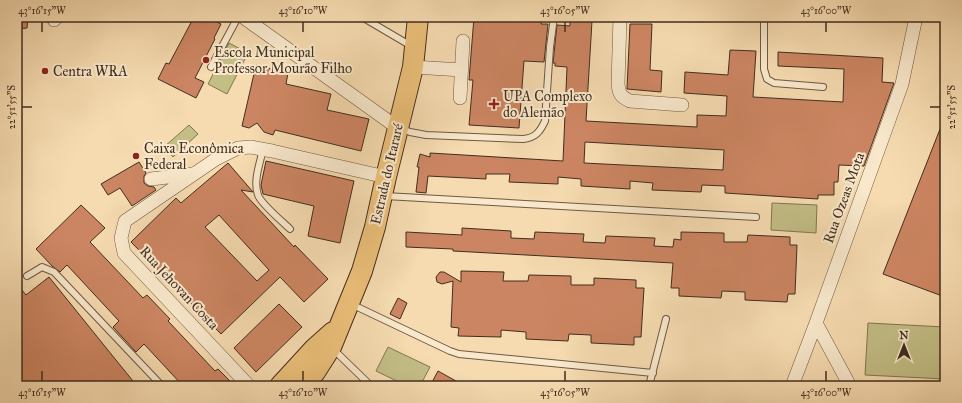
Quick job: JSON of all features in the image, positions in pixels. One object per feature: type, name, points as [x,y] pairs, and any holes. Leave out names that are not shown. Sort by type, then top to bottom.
[{"type":"main road","name":"Estrada do Itararé","points":[[303,386],[315,372],[327,344],[339,327],[362,271],[375,227],[414,58],[418,17]]},
{"type":"main road","name":"Estrada do Itararé","points":[[280,386],[327,344]]},
{"type":"street","points":[[243,17],[398,128]]},
{"type":"street","points":[[620,17],[619,93],[623,98],[630,101],[682,105]]},
{"type":"street","name":"Rua Ozeas Mota","points":[[792,386],[902,84],[916,17]]},
{"type":"street","points":[[460,98],[463,41]]},
{"type":"street","points":[[414,58],[462,70]]},
{"type":"street","name":"Rua Jehovan Costa","points":[[249,386],[124,253],[120,238],[125,221],[216,160],[238,148],[251,147],[263,149],[384,186]]},
{"type":"street","points":[[151,179],[196,173]]},
{"type":"street","points":[[816,323],[850,386]]},
{"type":"lane","points":[[211,67],[238,17]]},
{"type":"lane","points":[[362,17],[414,58]]},
{"type":"lane","points":[[398,128],[426,135],[522,139],[536,135],[542,129],[545,121],[550,47],[554,17]]},
{"type":"lane","points":[[764,17],[764,69],[767,79],[774,83],[823,87]]},
{"type":"lane","points":[[263,149],[257,179],[258,196],[262,202],[290,229]]},
{"type":"lane","points":[[384,186],[756,217]]},
{"type":"lane","points":[[27,276],[42,267],[54,272],[162,386]]},
{"type":"lane","points":[[350,303],[454,353],[653,373]]},
{"type":"lane","points":[[650,386],[666,319]]},
{"type":"lane","points":[[327,344],[371,386]]},
{"type":"shaded area","points":[[229,43],[248,53],[227,94],[208,84]]},
{"type":"shaded area","points":[[189,125],[198,134],[173,157],[164,147]]},
{"type":"shaded area","points":[[772,203],[817,205],[816,233],[771,230]]},
{"type":"shaded area","points":[[868,323],[945,327],[945,379],[865,375]]},
{"type":"shaded area","points":[[388,347],[430,367],[420,386],[407,386],[376,371]]},
{"type":"building","points":[[17,17],[28,17],[27,28],[17,29]]},
{"type":"building","points":[[194,17],[207,17],[221,24],[195,78],[204,82],[196,98],[158,79],[166,63],[169,64]]},
{"type":"building","points":[[474,17],[542,17],[541,24],[548,24],[544,62],[524,61],[519,128],[469,125],[473,80],[469,80]]},
{"type":"building","points":[[570,20],[592,21],[586,121],[697,127],[697,115],[726,116],[727,96],[684,93],[685,72],[728,75],[730,50],[756,51],[753,97],[843,102],[844,69],[778,66],[778,52],[883,58],[882,82],[894,83],[864,166],[839,165],[838,182],[834,182],[834,195],[818,195],[818,199],[725,193],[725,186],[702,185],[701,192],[652,190],[653,183],[630,181],[630,189],[581,186],[581,179],[558,177],[558,184],[509,182],[510,174],[486,174],[486,179],[428,176],[426,193],[416,192],[419,167],[417,167],[420,154],[430,157],[430,153],[563,161],[567,67],[555,66],[555,63],[553,63],[557,25],[570,26]],"holes":[[[585,142],[724,150],[723,170],[584,163]]]},
{"type":"building","points":[[630,24],[652,24],[650,70],[662,71],[661,92],[627,89]]},
{"type":"building","points":[[256,65],[288,73],[286,84],[331,94],[327,110],[369,119],[361,151],[275,130],[273,135],[264,132],[257,123],[249,128],[242,126]]},
{"type":"building","points":[[945,119],[945,297],[883,274]]},
{"type":"building","points":[[266,161],[354,181],[340,243],[308,236],[314,206],[263,194],[261,185]]},
{"type":"building","points":[[139,162],[146,173],[144,176],[144,183],[148,186],[154,187],[156,190],[132,206],[120,188],[108,195],[101,184]]},
{"type":"building","points":[[228,163],[253,192],[241,190],[294,247],[295,245],[328,279],[304,302],[280,277],[221,334],[131,242],[176,198],[181,203]],"holes":[[[219,215],[269,270],[257,281],[205,227]]]},
{"type":"building","points":[[81,205],[105,228],[90,242],[143,298],[147,295],[170,319],[168,321],[215,371],[218,369],[235,386],[183,386],[144,344],[136,352],[113,327],[119,321],[67,265],[60,272],[52,266],[36,249]]},
{"type":"building","points":[[462,228],[511,231],[511,238],[534,239],[535,232],[584,234],[583,242],[605,243],[606,236],[655,238],[654,246],[673,247],[674,239],[681,240],[681,232],[724,233],[724,242],[747,242],[748,235],[790,237],[790,245],[797,245],[795,294],[788,294],[787,302],[745,300],[745,292],[722,291],[721,298],[679,296],[679,288],[671,288],[673,263],[406,247],[406,232],[462,235]]},
{"type":"building","points":[[461,271],[504,272],[503,281],[528,281],[529,275],[571,276],[571,285],[594,285],[594,278],[636,280],[636,288],[644,288],[641,337],[634,337],[634,345],[591,343],[591,335],[569,334],[568,341],[526,339],[526,332],[501,330],[501,337],[458,336],[459,328],[451,327],[453,281],[442,284],[437,282],[436,277],[440,272],[444,272],[461,282]]},
{"type":"building","points":[[49,277],[137,386],[17,386],[17,284],[26,295]]},
{"type":"building","points":[[398,298],[407,303],[400,319],[390,314]]},
{"type":"building","points":[[279,304],[302,327],[256,372],[234,348]]},
{"type":"building","points":[[438,371],[465,386],[430,386]]},
{"type":"place","name":"Escola Municipal Professor Mourão Filho","points":[[206,60]]},
{"type":"place","name":"Centra WRA","points":[[45,71]]},
{"type":"place","name":"UPA Complexo do Alemão","points":[[494,104]]},
{"type":"place","name":"Caixa Econômica Federal","points":[[136,156]]}]
